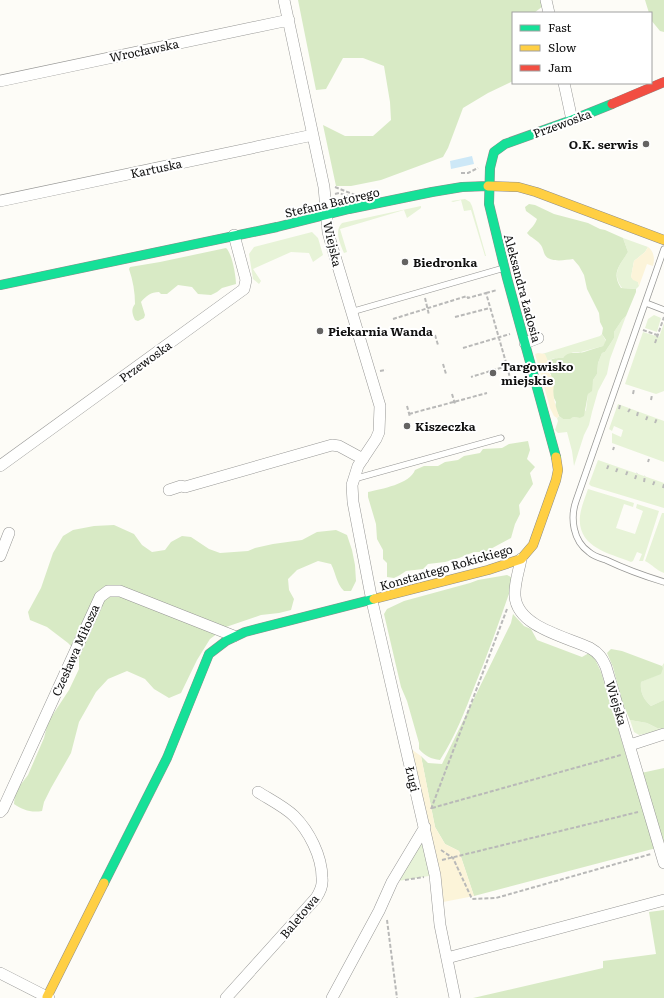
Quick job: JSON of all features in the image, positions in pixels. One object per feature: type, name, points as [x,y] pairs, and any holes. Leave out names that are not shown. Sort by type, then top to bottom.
[{"type":"street","name":"Wiejska","points":[[284,0],[324,187],[331,243],[380,406],[379,432],[358,466],[352,485],[353,502],[372,601]]},
{"type":"street","points":[[546,0],[548,12]]},
{"type":"street","name":"Wrocławska","points":[[0,81],[289,20]]},
{"type":"street","name":"Przewoska","points":[[489,186],[490,168],[494,152],[505,144],[572,120],[664,82]]},
{"type":"street","points":[[564,84],[572,120]]},
{"type":"street","name":"Kartuska","points":[[0,201],[313,135]]},
{"type":"street","name":"Aleksandra Ładosia","points":[[489,186],[488,204],[504,268],[556,453],[558,466]]},
{"type":"street","name":"Stefana Batorego","points":[[0,284],[277,227],[349,209],[462,187],[507,186],[536,192],[664,240]]},
{"type":"street","name":"Przewoska","points":[[0,466],[244,289],[246,280],[234,235]]},
{"type":"street","points":[[525,343],[538,338]]},
{"type":"street","points":[[169,490],[182,486],[185,487],[332,445],[339,446],[363,459]]},
{"type":"street","name":"Konstantego Rokickiego","points":[[48,997],[167,758],[209,654],[221,643],[234,636],[488,570],[521,559],[530,549],[536,537],[556,480],[558,466]]},
{"type":"street","points":[[0,556],[9,533]]},
{"type":"street","points":[[515,590],[521,559]]},
{"type":"street","name":"Wiejska","points":[[515,590],[516,601],[519,609],[530,622],[590,648],[598,653],[603,659],[631,748],[664,863]]},
{"type":"street","name":"Czesława Miłosza","points":[[0,812],[4,809],[100,597],[108,591],[120,591],[234,636]]},
{"type":"street","name":"Ługi","points":[[372,601],[436,875],[440,925],[455,998]]},
{"type":"street","points":[[631,748],[664,734]]},
{"type":"street","name":"Baletowa","points":[[226,998],[316,898],[321,888],[322,878],[319,858],[303,827],[293,816],[258,792]]},
{"type":"street","points":[[332,998],[392,882],[425,827]]},
{"type":"street","points":[[447,958],[664,900]]},
{"type":"street","points":[[0,973],[48,997]]},
{"type":"lane","points":[[664,249],[572,515],[574,530],[578,539],[589,553],[618,566],[664,582]]},
{"type":"lane","points":[[352,312],[504,268]]},
{"type":"lane","points":[[646,303],[664,310]]},
{"type":"lane","points":[[354,479],[501,438]]},
{"type":"path","points":[[459,174],[468,173],[481,167]]},
{"type":"path","points":[[332,186],[354,196],[339,193],[334,194]]},
{"type":"path","points":[[450,269],[462,266]]},
{"type":"path","points":[[393,318],[467,296],[468,298],[497,290]]},
{"type":"path","points":[[486,293],[511,382]]},
{"type":"path","points":[[424,296],[429,315]]},
{"type":"path","points":[[454,318],[490,308]]},
{"type":"path","points":[[655,343],[664,316]]},
{"type":"path","points":[[642,330],[657,335]]},
{"type":"path","points":[[463,348],[509,334]]},
{"type":"path","points":[[435,335],[438,345]]},
{"type":"path","points":[[443,364],[446,374]]},
{"type":"path","points":[[471,377],[507,366]]},
{"type":"path","points":[[633,394],[634,389]]},
{"type":"path","points":[[409,414],[432,410],[477,397],[487,392]]},
{"type":"path","points":[[452,394],[454,403]]},
{"type":"path","points":[[651,400],[652,395]]},
{"type":"path","points":[[619,409],[620,405]]},
{"type":"path","points":[[407,406],[410,418]]},
{"type":"path","points":[[628,412],[630,408]]},
{"type":"path","points":[[637,416],[638,412]]},
{"type":"path","points":[[646,420],[648,415]]},
{"type":"path","points":[[655,423],[657,418]]},
{"type":"path","points":[[607,470],[609,464]]},
{"type":"path","points":[[616,472],[618,467]]},
{"type":"path","points":[[626,476],[628,470]]},
{"type":"path","points":[[635,479],[637,473]]},
{"type":"path","points":[[644,482],[645,476]]},
{"type":"path","points":[[653,485],[655,480]]},
{"type":"path","points":[[663,488],[664,484]]},
{"type":"path","points":[[425,827],[515,590]]},
{"type":"path","points":[[432,808],[631,748]]},
{"type":"path","points":[[433,863],[649,809]]},
{"type":"path","points":[[428,841],[453,858],[472,899],[496,898],[661,852]]},
{"type":"path","points":[[392,882],[436,875]]},
{"type":"path","points":[[384,900],[397,998]]},
{"type":"green space","points":[[298,0],[542,0],[543,6],[535,12],[512,12],[512,81],[488,93],[463,108],[448,148],[443,157],[381,180],[351,186],[336,186],[323,125],[345,136],[373,136],[391,120],[390,102],[384,66],[363,58],[343,58],[326,89],[316,90]]},
{"type":"green space","points":[[645,0],[664,0],[664,32],[660,31],[652,21],[652,12],[649,12]]},
{"type":"green space","points":[[465,199],[470,202],[472,206],[486,256],[471,210],[464,211],[461,200],[451,201]]},
{"type":"green space","points":[[529,204],[535,205],[554,214],[588,223],[623,238],[628,252],[618,269],[618,283],[621,288],[636,289],[636,292],[626,316],[614,332],[614,338],[605,352],[602,353],[598,363],[597,374],[593,380],[592,391],[588,394],[584,416],[580,418],[573,417],[570,419],[563,419],[559,416],[555,407],[556,402],[553,396],[551,374],[546,369],[547,365],[552,359],[563,358],[570,353],[584,352],[603,346],[606,340],[602,334],[603,328],[600,322],[599,313],[587,289],[584,275],[579,266],[573,259],[554,260],[547,258],[541,245],[527,233],[537,219],[526,211],[525,207]]},
{"type":"green space","points":[[421,206],[421,208],[407,218],[404,210],[340,229],[347,252],[344,253],[338,233],[342,223]]},
{"type":"green space","points":[[312,232],[318,238],[323,255],[313,262],[309,253],[291,252],[253,269],[261,281],[259,284],[253,279],[249,254],[254,247]]},
{"type":"green space","points":[[623,238],[648,247],[645,252],[634,261],[631,277],[638,282],[639,286],[636,289],[622,288],[617,278],[618,269],[628,252]]},
{"type":"green space","points":[[226,248],[232,259],[236,284],[222,288],[211,295],[198,294],[192,287],[178,285],[167,294],[161,294],[159,292],[151,294],[141,302],[145,315],[144,318],[138,321],[135,320],[132,312],[135,304],[135,295],[129,269],[130,267]]},
{"type":"green space","points":[[654,315],[661,318],[657,332],[645,328],[648,319]]},
{"type":"green space","points":[[626,316],[610,359],[607,374],[598,391],[589,425],[584,435],[574,466],[567,432],[558,433],[555,430],[558,421],[557,418],[559,416],[563,419],[573,417],[580,418],[586,410],[588,394],[597,374],[598,363],[602,353],[605,352],[614,338],[614,332]]},
{"type":"green space","points":[[664,323],[664,391],[656,394],[625,384],[643,332],[659,337]]},
{"type":"green space","points":[[602,334],[606,341],[603,346],[581,352],[573,352],[563,358],[554,358],[548,361],[542,354],[600,336]]},
{"type":"green space","points":[[618,404],[664,421],[664,462],[612,443],[612,433],[621,437],[623,430],[614,426],[612,431],[609,429]]},
{"type":"green space","points":[[528,441],[530,450],[527,459],[535,467],[530,473],[533,484],[519,505],[520,514],[511,538],[485,552],[474,552],[445,562],[428,564],[423,569],[406,571],[394,578],[387,577],[387,563],[383,559],[383,550],[377,539],[376,524],[368,497],[368,492],[401,482],[412,475],[415,470],[424,466],[438,466],[445,462],[458,460],[464,456],[480,453],[483,449],[502,448],[509,444]]},
{"type":"green space","points":[[598,460],[664,483],[664,508],[591,486],[589,484]]},
{"type":"green space","points":[[588,489],[634,503],[633,507],[624,504],[616,528],[635,534],[643,511],[636,508],[637,504],[659,511],[643,561],[639,561],[642,554],[637,552],[633,561],[631,562],[604,552],[589,542],[583,535],[580,527],[580,516]]},
{"type":"green space","points":[[662,513],[664,513],[664,573],[645,561]]},
{"type":"green space","points":[[114,525],[134,534],[142,545],[152,552],[165,550],[171,542],[182,536],[191,537],[209,549],[220,553],[248,551],[273,544],[302,540],[317,532],[336,530],[347,535],[355,565],[356,581],[351,591],[344,591],[339,585],[331,564],[318,561],[297,570],[288,579],[289,590],[294,599],[291,610],[261,615],[226,627],[210,639],[197,660],[181,693],[169,698],[154,689],[145,679],[127,671],[108,679],[96,692],[79,722],[71,753],[44,802],[42,811],[34,812],[27,810],[14,804],[15,792],[28,775],[44,738],[48,722],[69,690],[79,669],[79,654],[68,643],[47,627],[30,620],[28,612],[41,588],[53,553],[63,536],[73,530],[94,526]]},
{"type":"green space","points":[[507,575],[511,577],[513,582],[490,647],[463,714],[455,733],[440,760],[431,758],[419,749],[419,743],[407,701],[401,687],[384,614],[387,609],[404,601],[478,580]]},
{"type":"green space","points":[[513,614],[524,626],[531,629],[537,640],[582,657],[589,653],[595,659],[601,672],[632,775],[664,768],[664,846],[474,896],[459,851],[445,844],[435,827],[421,756],[428,763],[442,764],[511,623]]},
{"type":"green space","points":[[611,649],[622,651],[662,666],[663,668],[661,674],[641,682],[641,686],[646,701],[651,706],[664,700],[664,728],[657,728],[647,723],[630,720],[622,702],[613,667],[607,653]]},
{"type":"green space","points":[[664,663],[664,700],[651,706],[643,695],[641,682],[657,675],[663,668],[662,666]]},
{"type":"green space","points":[[630,720],[647,723],[657,728],[664,728],[664,730],[639,735],[634,732]]},
{"type":"green space","points":[[425,827],[435,875],[392,882]]},
{"type":"green space","points":[[664,910],[664,998],[473,998],[603,968],[603,961],[656,954],[649,912]]},
{"type":"sand","points":[[648,247],[654,255],[653,266],[647,264],[639,286],[638,282],[633,280],[631,277],[634,261],[645,252]]},
{"type":"sand","points":[[535,354],[545,354],[548,361],[546,369],[555,381],[553,394],[559,416],[557,418],[554,416],[550,408]]},
{"type":"sand","points":[[405,745],[421,756],[435,827],[445,844],[459,851],[474,896],[438,903]]},
{"type":"water","points":[[472,156],[474,164],[451,169],[450,161]]},
{"type":"traffic: fast","points":[[556,457],[507,278],[489,204],[490,168],[494,152],[505,144],[612,104]]},
{"type":"traffic: fast","points":[[0,285],[277,227],[349,209],[432,192],[462,187],[488,186]]},
{"type":"traffic: fast","points":[[104,883],[167,758],[209,654],[226,641],[245,632],[374,599]]},
{"type":"traffic: slow","points":[[488,186],[518,187],[536,192],[664,240]]},
{"type":"traffic: slow","points":[[374,599],[488,570],[521,559],[533,545],[556,480],[558,470],[556,457]]},
{"type":"traffic: slow","points":[[47,997],[104,883]]},
{"type":"traffic: jam","points":[[612,104],[664,82]]},
{"type":"place","name":"O.K. serwis","points":[[646,144]]},
{"type":"place","name":"Biedronka","points":[[405,262]]},
{"type":"place","name":"Piekarnia Wanda","points":[[320,331]]},
{"type":"place","name":"Targowisko miejskie","points":[[493,373]]},
{"type":"place","name":"Kiszeczka","points":[[407,426]]}]
